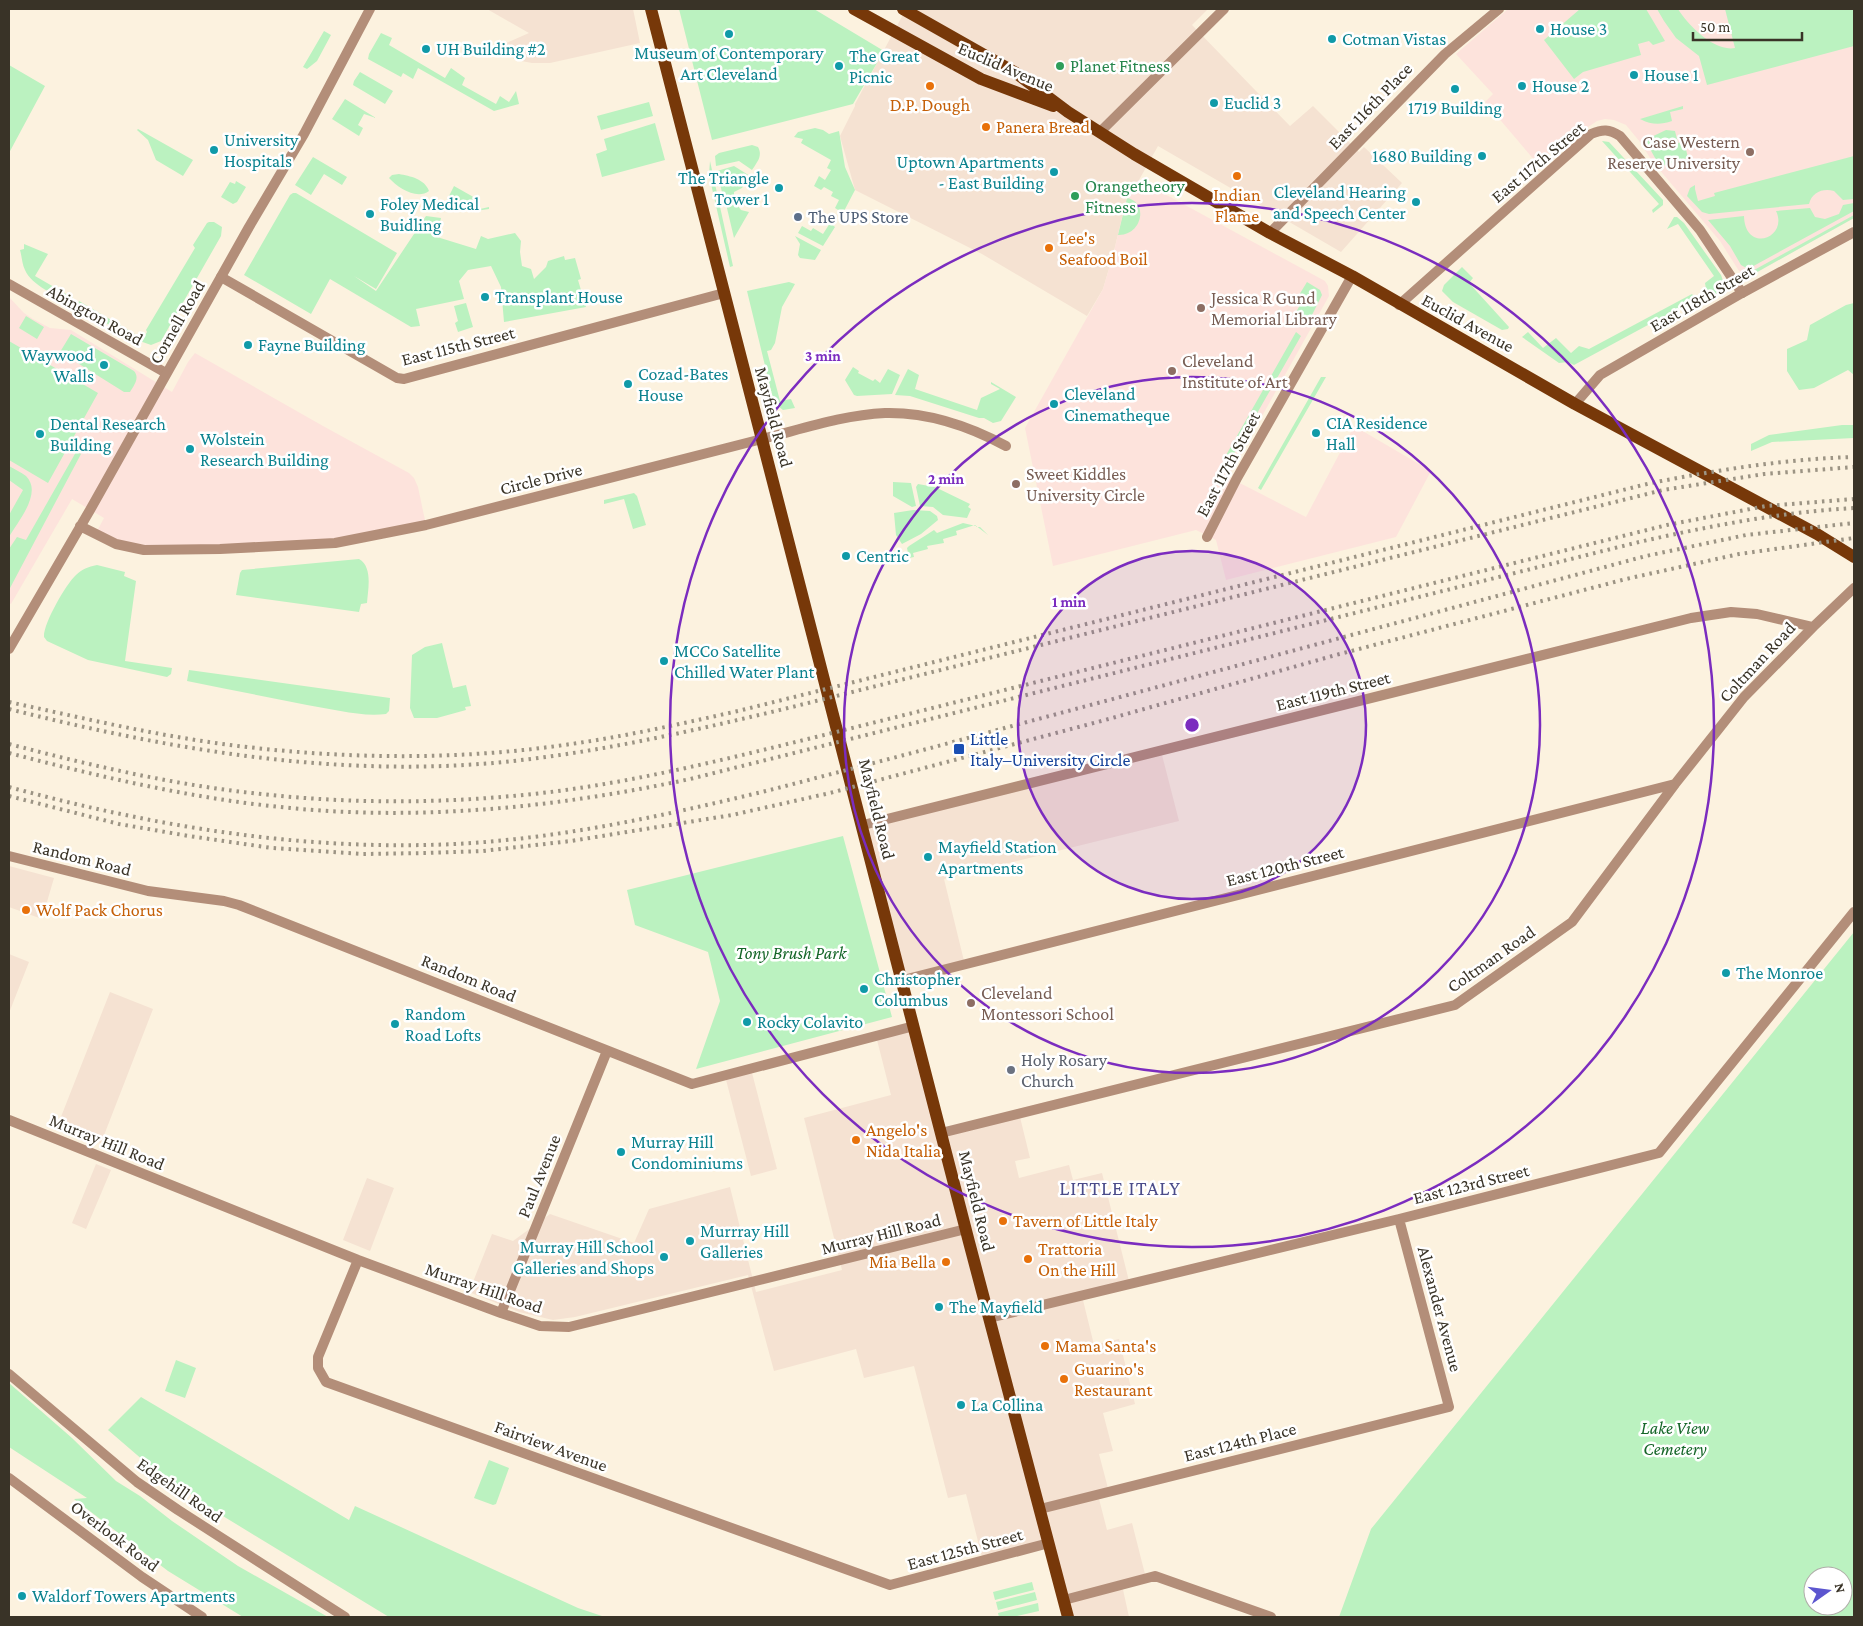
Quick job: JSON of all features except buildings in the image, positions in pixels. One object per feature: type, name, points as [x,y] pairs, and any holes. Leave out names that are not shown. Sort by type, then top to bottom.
[{"type":"main road","name":"Mayfield Road","points":[[651,9],[1068,1617]]},
{"type":"main road","name":"Euclid Avenue","points":[[854,9],[981,80],[1068,112]]},
{"type":"main road","name":"Euclid Avenue","points":[[903,9],[1016,73],[1068,112],[1134,154],[1270,233],[1352,276],[1399,305],[1575,404],[1823,538],[1854,557]]},
{"type":"street","name":"Cornell Road","points":[[10,644],[80,526],[304,134],[370,9]]},
{"type":"street","points":[[1100,132],[1224,9]]},
{"type":"street","name":"East 116th Place","points":[[1270,233],[1445,54],[1499,9]]},
{"type":"street","name":"East 117th Street","points":[[1399,305],[1591,134],[1602,130],[1611,131],[1620,136],[1651,172],[1705,236],[1742,293]]},
{"type":"street","name":"East 118th Street","points":[[1575,404],[1600,375],[1742,293],[1854,232]]},
{"type":"street","name":"East 117th Street","points":[[1207,537],[1237,478],[1352,276]]},
{"type":"street","name":"East 115th Street","points":[[221,277],[397,378],[404,378],[724,293]]},
{"type":"street","name":"Abington Road","points":[[9,284],[166,373]]},
{"type":"street","name":"Circle Drive","points":[[80,526],[116,544],[144,550],[220,549],[335,543],[426,525],[848,418],[887,413],[935,419],[977,432],[1006,446]]},
{"type":"street","name":"Coltman Road","points":[[941,1133],[1455,1005],[1572,922],[1744,697],[1854,588]]},
{"type":"street","name":"East 119th Street","points":[[863,825],[1691,618],[1732,612],[1757,614],[1813,627]]},
{"type":"street","name":"East 120th Street","points":[[902,980],[1676,784]]},
{"type":"street","name":"Random Road","points":[[9,856],[148,891],[224,901],[239,905],[607,1051],[696,1084],[914,1026]]},
{"type":"street","name":"East 123rd Street","points":[[989,1318],[1399,1219],[1659,1153],[1854,912]]},
{"type":"street","name":"Paul Avenue","points":[[501,1313],[607,1051]]},
{"type":"street","name":"Murray Hill Road","points":[[9,1120],[358,1260],[540,1326],[569,1327],[966,1229]]},
{"type":"street","name":"Alexander Avenue","points":[[1399,1219],[1449,1407]]},
{"type":"street","name":"Fairview Avenue","points":[[358,1260],[318,1357],[318,1368],[326,1382],[890,1585]]},
{"type":"street","name":"Edgehill Road","points":[[9,1374],[137,1482],[345,1617]]},
{"type":"street","name":"East 124th Place","points":[[1040,1509],[1449,1407]]},
{"type":"street","name":"Overlook Road","points":[[9,1478],[142,1577],[202,1617]]},
{"type":"street","name":"East 125th Street","points":[[890,1585],[1048,1543]]},
{"type":"street","points":[[1064,1600],[1155,1576],[1271,1617]]},
{"type":"shaded area","points":[[487,9],[633,9],[640,43],[550,63],[532,63],[516,60],[495,48],[529,33]]},
{"type":"shaded area","points":[[906,9],[1208,9],[1192,25],[1290,126],[1313,106],[1359,152],[1364,147],[1402,183],[1341,252],[1158,146],[1139,180],[1130,185],[1103,289],[1087,316],[982,254],[855,190],[840,136]]},
{"type":"shaded area","name":"Case Western Reserve University","points":[[1508,9],[1854,9],[1854,218],[1752,275],[1745,275],[1739,271],[1720,241],[1652,161],[1626,125],[1614,120],[1605,119],[1597,121],[1536,162],[1485,102],[1493,94],[1456,54]]},
{"type":"shaded area","name":"Cleveland Institute of Art","points":[[1139,180],[1325,281],[1328,286],[1329,296],[1228,477],[1306,517],[1354,426],[1431,471],[1396,537],[1226,580],[1216,540],[1196,530],[1053,566],[1025,428],[1103,289],[1130,185]]},
{"type":"shaded area","points":[[9,297],[24,313],[33,319],[50,328],[71,330],[172,392],[195,353],[409,473],[414,478],[418,487],[426,525],[335,543],[144,550],[96,533],[104,518],[72,499],[11,604],[9,603]]},
{"type":"shaded area","points":[[1161,751],[1179,821],[944,879],[965,965],[903,980],[863,825]]},
{"type":"shaded area","points":[[9,866],[54,878],[42,919],[9,907]]},
{"type":"shaded area","points":[[9,954],[29,962],[9,1013]]},
{"type":"shaded area","points":[[110,992],[153,1009],[101,1143],[57,1127]]},
{"type":"shaded area","points":[[914,1026],[941,1132],[1019,1113],[1030,1158],[1015,1161],[1019,1178],[1069,1165],[1073,1180],[1102,1173],[1130,1285],[1082,1296],[1094,1345],[1119,1339],[1135,1404],[1103,1413],[1113,1451],[1099,1454],[1109,1492],[1098,1495],[1107,1530],[1132,1523],[1146,1578],[1122,1585],[1129,1617],[1068,1617],[1048,1543],[983,1561],[966,1494],[948,1498],[914,1366],[864,1378],[856,1349],[774,1371],[748,1275],[575,1317],[553,1320],[519,1312],[469,1292],[492,1234],[513,1241],[550,1214],[634,1243],[649,1209],[730,1187],[756,1292],[842,1270],[804,1118],[891,1095],[876,1036]]},
{"type":"shaded area","points":[[751,1069],[777,1169],[751,1176],[725,1076]]},
{"type":"shaded area","points":[[96,1164],[111,1170],[86,1229],[72,1223]]},
{"type":"shaded area","points":[[367,1178],[394,1188],[370,1251],[343,1240]]},
{"type":"green space","points":[[679,9],[814,9],[884,51],[853,104],[712,140]]},
{"type":"green space","points":[[1580,9],[1646,9],[1665,41],[1653,45],[1649,41],[1638,44],[1641,55],[1583,72],[1574,79],[1544,40]]},
{"type":"green space","points":[[1657,9],[1678,9],[1688,22],[1710,42],[1727,48],[1735,48],[1725,9],[1854,9],[1854,46],[1707,85],[1699,56],[1676,38]]},
{"type":"green space","points":[[324,31],[331,35],[317,61],[307,69],[303,67]]},
{"type":"green space","points":[[381,33],[392,38],[389,45],[445,78],[451,68],[465,78],[462,85],[496,104],[500,96],[509,102],[516,91],[519,104],[494,111],[418,68],[413,79],[403,73],[401,77],[368,59]]},
{"type":"green space","points":[[9,65],[45,86],[9,153]]},
{"type":"green space","points":[[360,72],[393,91],[385,104],[353,85]]},
{"type":"green space","points":[[345,99],[376,118],[364,114],[358,125],[363,128],[359,136],[332,119]]},
{"type":"green space","points":[[649,102],[653,116],[601,130],[597,116]]},
{"type":"green space","points":[[1683,106],[1683,109],[1670,112],[1672,121],[1660,124],[1640,119]]},
{"type":"green space","points":[[655,123],[665,160],[602,177],[596,154],[607,150],[604,139]]},
{"type":"green space","points":[[815,128],[829,134],[839,131],[845,167],[855,190],[843,213],[835,208],[839,200],[831,196],[833,192],[824,187],[821,190],[814,186],[819,176],[825,180],[831,170],[827,168],[831,160],[801,143],[803,139],[794,137],[798,132]]},
{"type":"green space","points":[[138,129],[193,160],[183,176],[156,160],[148,140]]},
{"type":"green space","points":[[1666,130],[1675,131],[1678,143],[1684,141],[1688,158],[1662,166],[1659,165],[1645,140]]},
{"type":"green space","points":[[1602,141],[1609,142],[1663,200],[1663,205],[1653,213],[1652,210],[1659,204]]},
{"type":"green space","points":[[752,145],[758,147],[760,153],[759,159],[752,170],[739,161],[716,166],[715,156],[719,153]]},
{"type":"green space","points":[[1854,156],[1854,199],[1843,200],[1834,191],[1826,190],[1815,194],[1809,204],[1709,214],[1702,212],[1687,196],[1690,188],[1695,185],[1698,201],[1715,196],[1714,193]]},
{"type":"green space","points":[[313,157],[347,177],[342,185],[324,174],[311,195],[295,185]]},
{"type":"green space","points":[[710,161],[733,266],[730,267],[709,175]]},
{"type":"green space","points":[[734,166],[750,176],[742,188],[734,192],[734,198],[724,201],[717,171]]},
{"type":"green space","points":[[399,174],[421,181],[429,191],[419,194],[402,189],[389,178],[392,175]]},
{"type":"green space","points":[[236,181],[246,187],[237,202],[233,204],[221,197],[230,182],[235,184]]},
{"type":"green space","points":[[454,186],[477,199],[480,209],[489,207],[489,209],[475,211],[476,209],[461,203],[459,206],[446,202]]},
{"type":"green space","points":[[293,193],[397,253],[376,289],[354,276],[376,291],[426,216],[441,218],[437,237],[476,249],[481,236],[488,239],[515,233],[521,241],[522,266],[531,269],[534,279],[546,267],[548,261],[564,256],[565,260],[575,258],[581,279],[578,280],[586,307],[504,322],[501,287],[491,266],[468,270],[459,281],[464,299],[416,309],[420,326],[411,327],[330,279],[311,314],[244,275],[290,195]]},
{"type":"green space","points":[[1127,198],[1134,201],[1138,206],[1140,218],[1133,230],[1126,234],[1118,235]]},
{"type":"green space","points":[[735,202],[741,210],[749,212],[734,238],[726,204]]},
{"type":"green space","points":[[1854,203],[1854,211],[1748,269],[1741,265],[1730,246],[1708,220],[1744,216],[1746,228],[1751,235],[1765,238],[1777,229],[1776,211],[1810,208],[1815,217],[1825,219],[1839,214],[1843,205]]},
{"type":"green space","points":[[1854,215],[1854,218],[1752,275],[1745,275]]},
{"type":"green space","points":[[1674,217],[1677,217],[1684,223],[1721,275],[1726,289],[1714,296],[1706,289],[1705,283],[1714,276],[1678,224],[1667,229]]},
{"type":"green space","points":[[209,222],[214,222],[222,227],[221,236],[161,341],[151,345],[137,340],[138,338],[142,340],[147,332],[146,330],[195,248],[193,245]]},
{"type":"green space","points":[[830,223],[835,227],[823,246],[798,233],[802,226],[811,231],[813,228],[823,234]]},
{"type":"green space","points":[[795,236],[821,250],[815,260],[800,258],[798,255],[800,244]]},
{"type":"green space","points":[[24,244],[48,254],[35,276],[73,298],[70,302],[45,289],[28,276],[20,250],[24,249]]},
{"type":"green space","points":[[1462,267],[1473,278],[1469,283],[1509,327],[1508,329],[1502,330],[1453,302],[1442,291],[1444,285]]},
{"type":"green space","points":[[789,282],[795,284],[782,307],[775,343],[771,350],[767,351],[780,401],[791,399],[795,408],[783,410],[774,403],[747,291]]},
{"type":"green space","points":[[1307,282],[1320,290],[1322,295],[1309,321],[1295,314],[1300,305],[1296,300]]},
{"type":"green space","points":[[1692,294],[1696,299],[1574,365],[1568,362],[1559,363],[1522,337],[1528,332],[1543,348],[1556,338],[1571,353],[1579,346],[1589,349]]},
{"type":"green space","points":[[79,301],[135,334],[134,339],[74,305],[75,303],[78,304]]},
{"type":"green space","points":[[466,303],[473,327],[458,332],[455,323],[458,321],[454,306]]},
{"type":"green space","points":[[1854,303],[1854,375],[1848,370],[1814,388],[1799,390],[1787,371],[1787,349],[1807,340],[1810,325],[1846,305]]},
{"type":"green space","points":[[26,316],[44,327],[37,339],[19,328]]},
{"type":"green space","points":[[1296,332],[1301,336],[1231,459],[1225,457]]},
{"type":"green space","points":[[71,334],[134,371],[136,379],[130,392],[124,392],[60,352]]},
{"type":"green space","name":"Dental Research Building","points":[[9,341],[98,393],[48,483],[9,460]]},
{"type":"green space","points":[[853,367],[859,371],[858,373],[873,381],[875,379],[880,383],[888,369],[900,375],[892,394],[857,396],[854,395],[845,380]]},
{"type":"green space","points":[[908,369],[919,375],[915,389],[977,410],[981,398],[1000,389],[991,384],[991,382],[1016,397],[1001,421],[993,423],[984,418],[910,396],[895,395]]},
{"type":"green space","points":[[1321,377],[1326,377],[1261,490],[1258,488]]},
{"type":"green space","points":[[1854,425],[1854,438],[1772,442],[1751,451],[1751,444],[1769,435]]},
{"type":"green space","points":[[76,452],[81,454],[9,590],[9,549],[17,537],[26,540]]},
{"type":"green space","points":[[9,466],[26,476],[31,483],[32,490],[27,507],[9,537],[9,515],[23,490],[9,480]]},
{"type":"green space","points":[[893,482],[911,483],[916,506],[912,507],[893,496]]},
{"type":"green space","points":[[918,484],[935,487],[970,504],[968,507],[971,509],[967,518],[943,515],[933,507],[920,506],[916,487]]},
{"type":"green space","points":[[634,493],[637,496],[646,525],[633,529],[624,499],[604,504],[604,500]]},
{"type":"green space","points":[[913,510],[930,511],[937,516],[938,520],[921,534],[902,544],[896,535],[894,513]]},
{"type":"green space","points":[[963,523],[974,525],[956,531],[957,535],[943,539],[944,543],[927,546],[928,549],[913,553],[914,557],[909,558],[907,548],[909,546],[934,530],[937,533]]},
{"type":"green space","points":[[359,559],[366,567],[369,585],[367,603],[361,604],[359,612],[236,595],[242,570]]},
{"type":"green space","points":[[97,565],[125,572],[124,576],[136,581],[125,661],[172,668],[171,674],[167,677],[88,660],[47,641],[44,637],[51,614],[72,580],[78,573],[88,567]]},
{"type":"green space","points":[[442,643],[453,688],[466,685],[471,706],[465,707],[466,710],[437,718],[414,718],[410,708],[412,655],[425,647]]},
{"type":"green space","points":[[189,670],[390,698],[389,711],[386,714],[376,715],[346,712],[187,681]]},
{"type":"green space","name":"Tony Brush Park","points":[[843,836],[892,1017],[696,1069],[720,1001],[708,952],[635,925],[627,890]]},
{"type":"green space","name":"Lake View Cemetery","points":[[1854,932],[1854,1617],[1339,1617],[1371,1529]]},
{"type":"green space","points":[[176,1360],[196,1368],[185,1398],[165,1391]]},
{"type":"green space","points":[[9,1383],[72,1438],[116,1481],[238,1566],[328,1617],[243,1617],[168,1571],[74,1499],[87,1498],[9,1447]]},
{"type":"green space","points":[[141,1397],[349,1520],[355,1506],[578,1608],[605,1617],[389,1617],[213,1510],[144,1461],[108,1430]]},
{"type":"green space","points":[[489,1460],[509,1468],[496,1504],[493,1505],[474,1498]]},
{"type":"green space","points":[[1032,1582],[1034,1590],[995,1600],[993,1592]]},
{"type":"green space","points":[[1035,1592],[1037,1600],[998,1610],[996,1602]]},
{"type":"green space","points":[[1038,1603],[1039,1611],[1013,1617],[999,1617],[998,1613]]},
{"type":"railway","points":[[9,702],[157,733],[217,743],[286,751],[365,756],[405,756],[485,753],[564,745],[630,734],[738,711],[1651,483],[1752,466],[1854,457]]},
{"type":"railway","points":[[9,709],[128,736],[188,747],[309,763],[370,766],[432,766],[530,759],[603,748],[748,718],[1663,490],[1764,474],[1854,467]]},
{"type":"railway","points":[[9,744],[160,779],[221,789],[317,799],[415,801],[480,799],[551,792],[629,780],[744,755],[1667,525],[1766,506],[1854,499]]},
{"type":"railway","points":[[9,753],[183,793],[290,808],[340,812],[391,813],[441,812],[541,804],[641,789],[690,779],[1639,542],[1746,520],[1854,508]]},
{"type":"railway","points":[[9,787],[112,812],[215,831],[267,838],[372,845],[425,845],[511,840],[554,834],[682,811],[766,791],[1646,556],[1746,535],[1854,523]]},
{"type":"railway","points":[[9,796],[119,824],[272,848],[363,854],[427,853],[483,851],[571,841],[732,815],[830,793],[1105,720],[1336,655],[1626,579],[1739,554],[1854,538]]},
{"type":"place","name":"House 3","points":[[1540,29]]},
{"type":"place","name":"Museum of Contemporary Art Cleveland","points":[[729,34]]},
{"type":"place","name":"Cotman Vistas","points":[[1332,39]]},
{"type":"place","name":"UH Building #2","points":[[426,49]]},
{"type":"place","name":"The Great Picnic","points":[[839,66]]},
{"type":"place","name":"Planet Fitness","points":[[1060,66]]},
{"type":"place","name":"House 1","points":[[1634,75]]},
{"type":"place","name":"D.P. Dough","points":[[930,86]]},
{"type":"place","name":"House 2","points":[[1522,86]]},
{"type":"place","name":"1719 Building","points":[[1455,89]]},
{"type":"place","name":"Euclid 3","points":[[1214,103]]},
{"type":"place","name":"Panera Bread","points":[[986,127]]},
{"type":"place","name":"University Hospitals","points":[[214,150]]},
{"type":"place","name":"Case Western Reserve University","points":[[1750,152]]},
{"type":"place","name":"1680 Building","points":[[1482,156]]},
{"type":"place","name":"Uptown Apartments - East Building","points":[[1054,172]]},
{"type":"place","name":"Indian Flame","points":[[1237,176]]},
{"type":"place","name":"The Triangle Tower 1","points":[[779,188]]},
{"type":"place","name":"Orangetheory Fitness","points":[[1075,196]]},
{"type":"place","name":"Cleveland Hearing and Speech Center","points":[[1416,202]]},
{"type":"place","name":"Foley Medical Buidling","points":[[370,214]]},
{"type":"place","name":"The UPS Store","points":[[798,217]]},
{"type":"place","name":"Lee's Seafood Boil","points":[[1049,248]]},
{"type":"place","name":"Transplant House","points":[[485,297]]},
{"type":"place","name":"Jessica R Gund Memorial Library","points":[[1201,308]]},
{"type":"place","name":"Fayne Building","points":[[248,345]]},
{"type":"place","name":"Waywood Walls","points":[[104,365]]},
{"type":"place","name":"Cleveland Institute of Art","points":[[1172,371]]},
{"type":"place","name":"Cozad-Bates House","points":[[628,384]]},
{"type":"place","name":"Cleveland Cinematheque","points":[[1054,404]]},
{"type":"place","name":"CIA Residence Hall","points":[[1316,433]]},
{"type":"place","name":"Dental Research Building","points":[[40,434]]},
{"type":"place","name":"Wolstein Research Building","points":[[190,449]]},
{"type":"place","name":"Sweet Kiddles University Circle","points":[[1016,484]]},
{"type":"place","name":"Centric","points":[[846,556]]},
{"type":"place","name":"MCCo Satellite Chilled Water Plant","points":[[664,661]]},
{"type":"place","name":"Little Italy–University Circle","points":[[959,749]]},
{"type":"place","name":"Mayfield Station Apartments","points":[[928,857]]},
{"type":"place","name":"Wolf Pack Chorus","points":[[26,910]]},
{"type":"place","name":"The Monroe","points":[[1726,973]]},
{"type":"place","name":"Christopher Columbus","points":[[864,989]]},
{"type":"place","name":"Cleveland Montessori School","points":[[971,1003]]},
{"type":"place","name":"Rocky Colavito","points":[[747,1022]]},
{"type":"place","name":"Random Road Lofts","points":[[395,1024]]},
{"type":"place","name":"Holy Rosary Church","points":[[1011,1070]]},
{"type":"place","name":"Angelo's Nida Italia","points":[[856,1140]]},
{"type":"place","name":"Murray Hill Condominiums","points":[[621,1152]]},
{"type":"place","name":"Tavern of Little Italy","points":[[1003,1221]]},
{"type":"place","name":"Murrray Hill Galleries","points":[[690,1241]]},
{"type":"place","name":"Murray Hill School Galleries and Shops","points":[[664,1257]]},
{"type":"place","name":"Trattoria On the Hill","points":[[1028,1259]]},
{"type":"place","name":"Mia Bella","points":[[946,1262]]},
{"type":"place","name":"The Mayfield","points":[[939,1307]]},
{"type":"place","name":"Mama Santa's","points":[[1045,1346]]},
{"type":"place","name":"Guarino's Restaurant","points":[[1064,1379]]},
{"type":"place","name":"La Collina","points":[[961,1405]]},
{"type":"place","name":"Waldorf Towers Apartments","points":[[22,1596]]},
{"type":"district","name":"LITTLE ITALY","points":[[1120,1188]]}]
